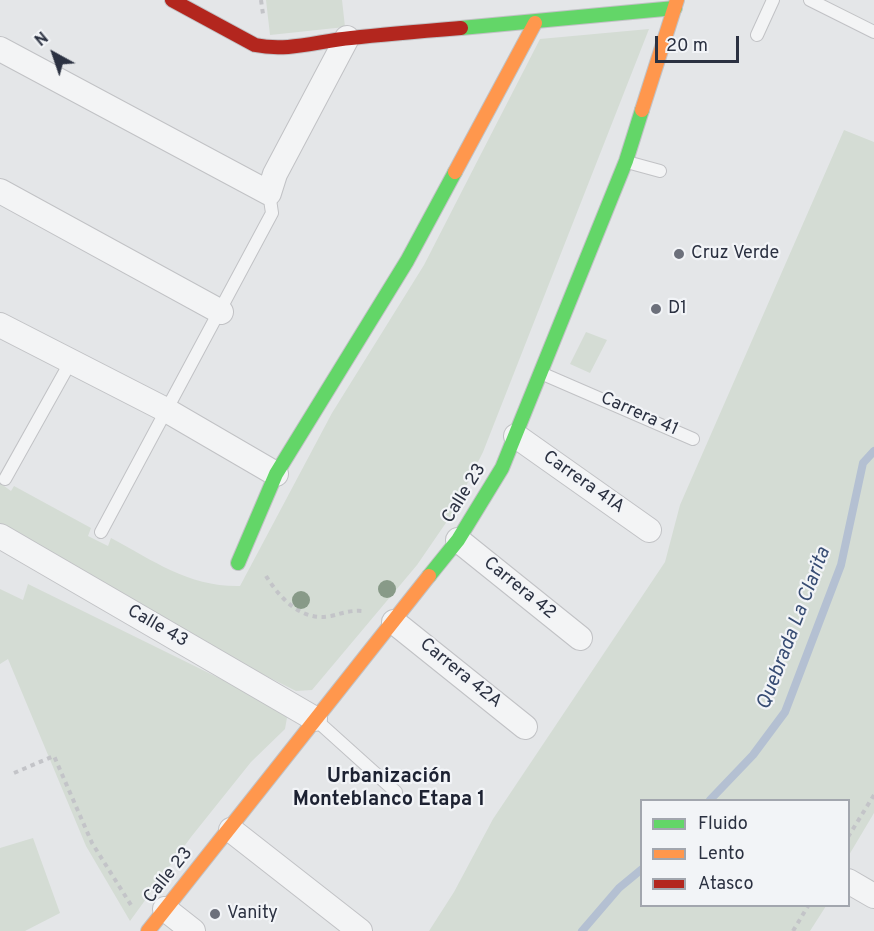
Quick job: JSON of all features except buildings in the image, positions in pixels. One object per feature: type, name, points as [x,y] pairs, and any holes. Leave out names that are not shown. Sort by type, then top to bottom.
[{"type":"street","points":[[172,0],[255,45],[267,49],[347,38],[535,23],[676,4]]},
{"type":"street","name":"Calle 23","points":[[148,931],[231,830],[315,718],[458,540],[502,468],[542,374],[626,161],[676,4]]},
{"type":"street","points":[[238,563],[245,542],[276,474],[407,261],[535,23]]},
{"type":"street","points":[[0,49],[269,193],[275,174],[347,38]]},
{"type":"street","points":[[0,191],[221,312]]},
{"type":"street","points":[[0,325],[166,410],[276,474]]},
{"type":"street","name":"Carrera 41A","points":[[516,436],[649,530]]},
{"type":"street","name":"Calle 43","points":[[0,536],[315,718]]},
{"type":"street","name":"Carrera 42","points":[[458,540],[580,638]]},
{"type":"street","name":"Carrera 42A","points":[[394,622],[525,727]]},
{"type":"street","points":[[231,830],[360,931]]},
{"type":"street","points":[[850,882],[874,896]]},
{"type":"street","points":[[165,909],[193,931]]},
{"type":"lane","points":[[757,35],[773,0]]},
{"type":"lane","points":[[810,0],[874,32]]},
{"type":"lane","points":[[626,161],[660,171]]},
{"type":"lane","points":[[101,532],[221,312],[272,213],[269,193]]},
{"type":"lane","points":[[5,479],[71,361]]},
{"type":"lane","name":"Carrera 41","points":[[542,374],[693,439]]},
{"type":"lane","points":[[315,718],[396,792]]},
{"type":"path","points":[[245,542],[282,601],[299,612],[328,616],[347,610],[366,611],[394,622]]},
{"type":"path","points":[[14,773],[54,756],[92,843],[148,931]]},
{"type":"path","points":[[850,835],[874,795]]},
{"type":"path","points":[[793,931],[807,907]]},
{"type":"shaded area","points":[[266,0],[342,0],[345,27],[270,35]]},
{"type":"shaded area","points":[[649,29],[483,452],[452,514],[417,565],[312,690],[296,691],[258,672],[0,526],[0,483],[11,491],[14,486],[91,528],[88,536],[108,546],[111,538],[157,564],[188,577],[204,582],[240,586],[332,413],[424,265],[540,39]]},
{"type":"shaded area","points":[[844,130],[874,142],[874,813],[850,853],[850,799],[640,799],[640,907],[825,907],[810,931],[429,931],[454,892],[493,819],[665,562],[680,505]]},
{"type":"shaded area","points":[[586,332],[607,340],[590,373],[570,364]]},
{"type":"shaded area","points":[[28,584],[288,712],[285,729],[251,762],[191,837],[130,921],[86,846],[8,659],[0,664],[0,589],[23,600]]},
{"type":"shaded area","points":[[33,838],[60,913],[25,931],[0,931],[0,848]]},
{"type":"waterway","name":"Quebrada La Clarita","points":[[711,799],[753,755],[785,712],[841,565],[863,463],[874,451]]},
{"type":"waterway","name":"Quebrada La Clarita","points":[[582,931],[619,888],[640,871]]},
{"type":"traffic: fast","points":[[461,28],[675,8]]},
{"type":"traffic: fast","points":[[429,576],[458,540],[502,468],[626,161],[642,110]]},
{"type":"traffic: fast","points":[[238,563],[276,474],[407,261],[455,172]]},
{"type":"traffic: slow","points":[[642,110],[677,0]]},
{"type":"traffic: slow","points":[[455,172],[535,23]]},
{"type":"traffic: slow","points":[[148,931],[429,576]]},
{"type":"traffic: jam","points":[[172,0],[255,45],[267,47],[291,47],[351,38],[461,28]]},
{"type":"place","name":"Cruz Verde","points":[[679,254]]},
{"type":"place","name":"D1","points":[[656,309]]},
{"type":"place","name":"Vanity","points":[[215,914]]},
{"type":"district","name":"Urbanización Monteblanco Etapa 1","points":[[389,790]]}]
